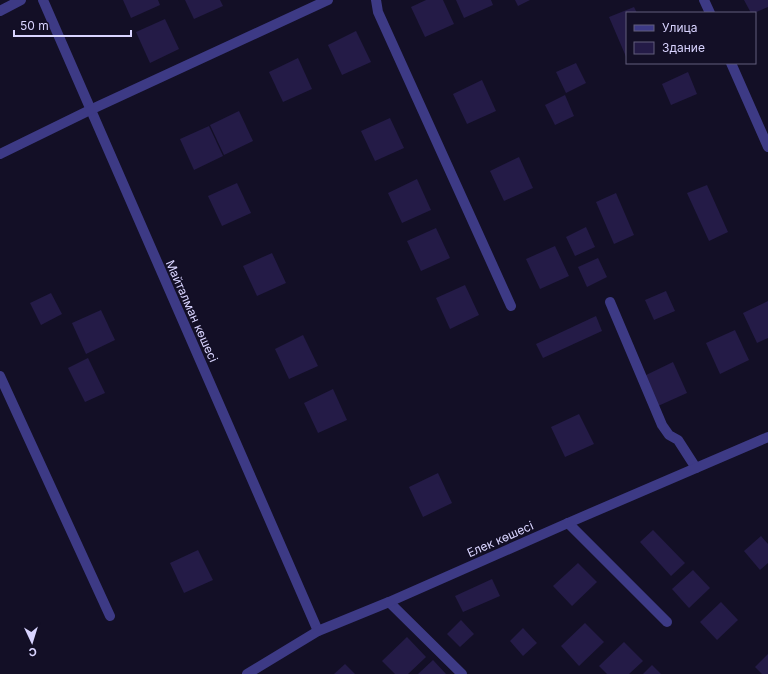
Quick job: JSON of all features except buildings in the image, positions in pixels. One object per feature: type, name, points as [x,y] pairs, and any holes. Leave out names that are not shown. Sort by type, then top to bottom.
[{"type":"street","points":[[0,11],[21,0]]},
{"type":"street","name":"Майталман көшесі","points":[[43,0],[318,631]]},
{"type":"street","points":[[0,154],[90,110],[328,0]]},
{"type":"street","points":[[376,0],[378,12],[511,306]]},
{"type":"street","points":[[704,0],[710,12]]},
{"type":"street","points":[[731,64],[768,147]]},
{"type":"street","points":[[610,302],[662,425],[669,435],[678,440],[696,468]]},
{"type":"street","points":[[0,376],[110,616]]},
{"type":"street","name":"Елек көшесі","points":[[247,674],[318,631],[389,602],[768,437]]},
{"type":"street","points":[[568,523],[667,622]]},
{"type":"street","points":[[389,602],[462,674]]}]
